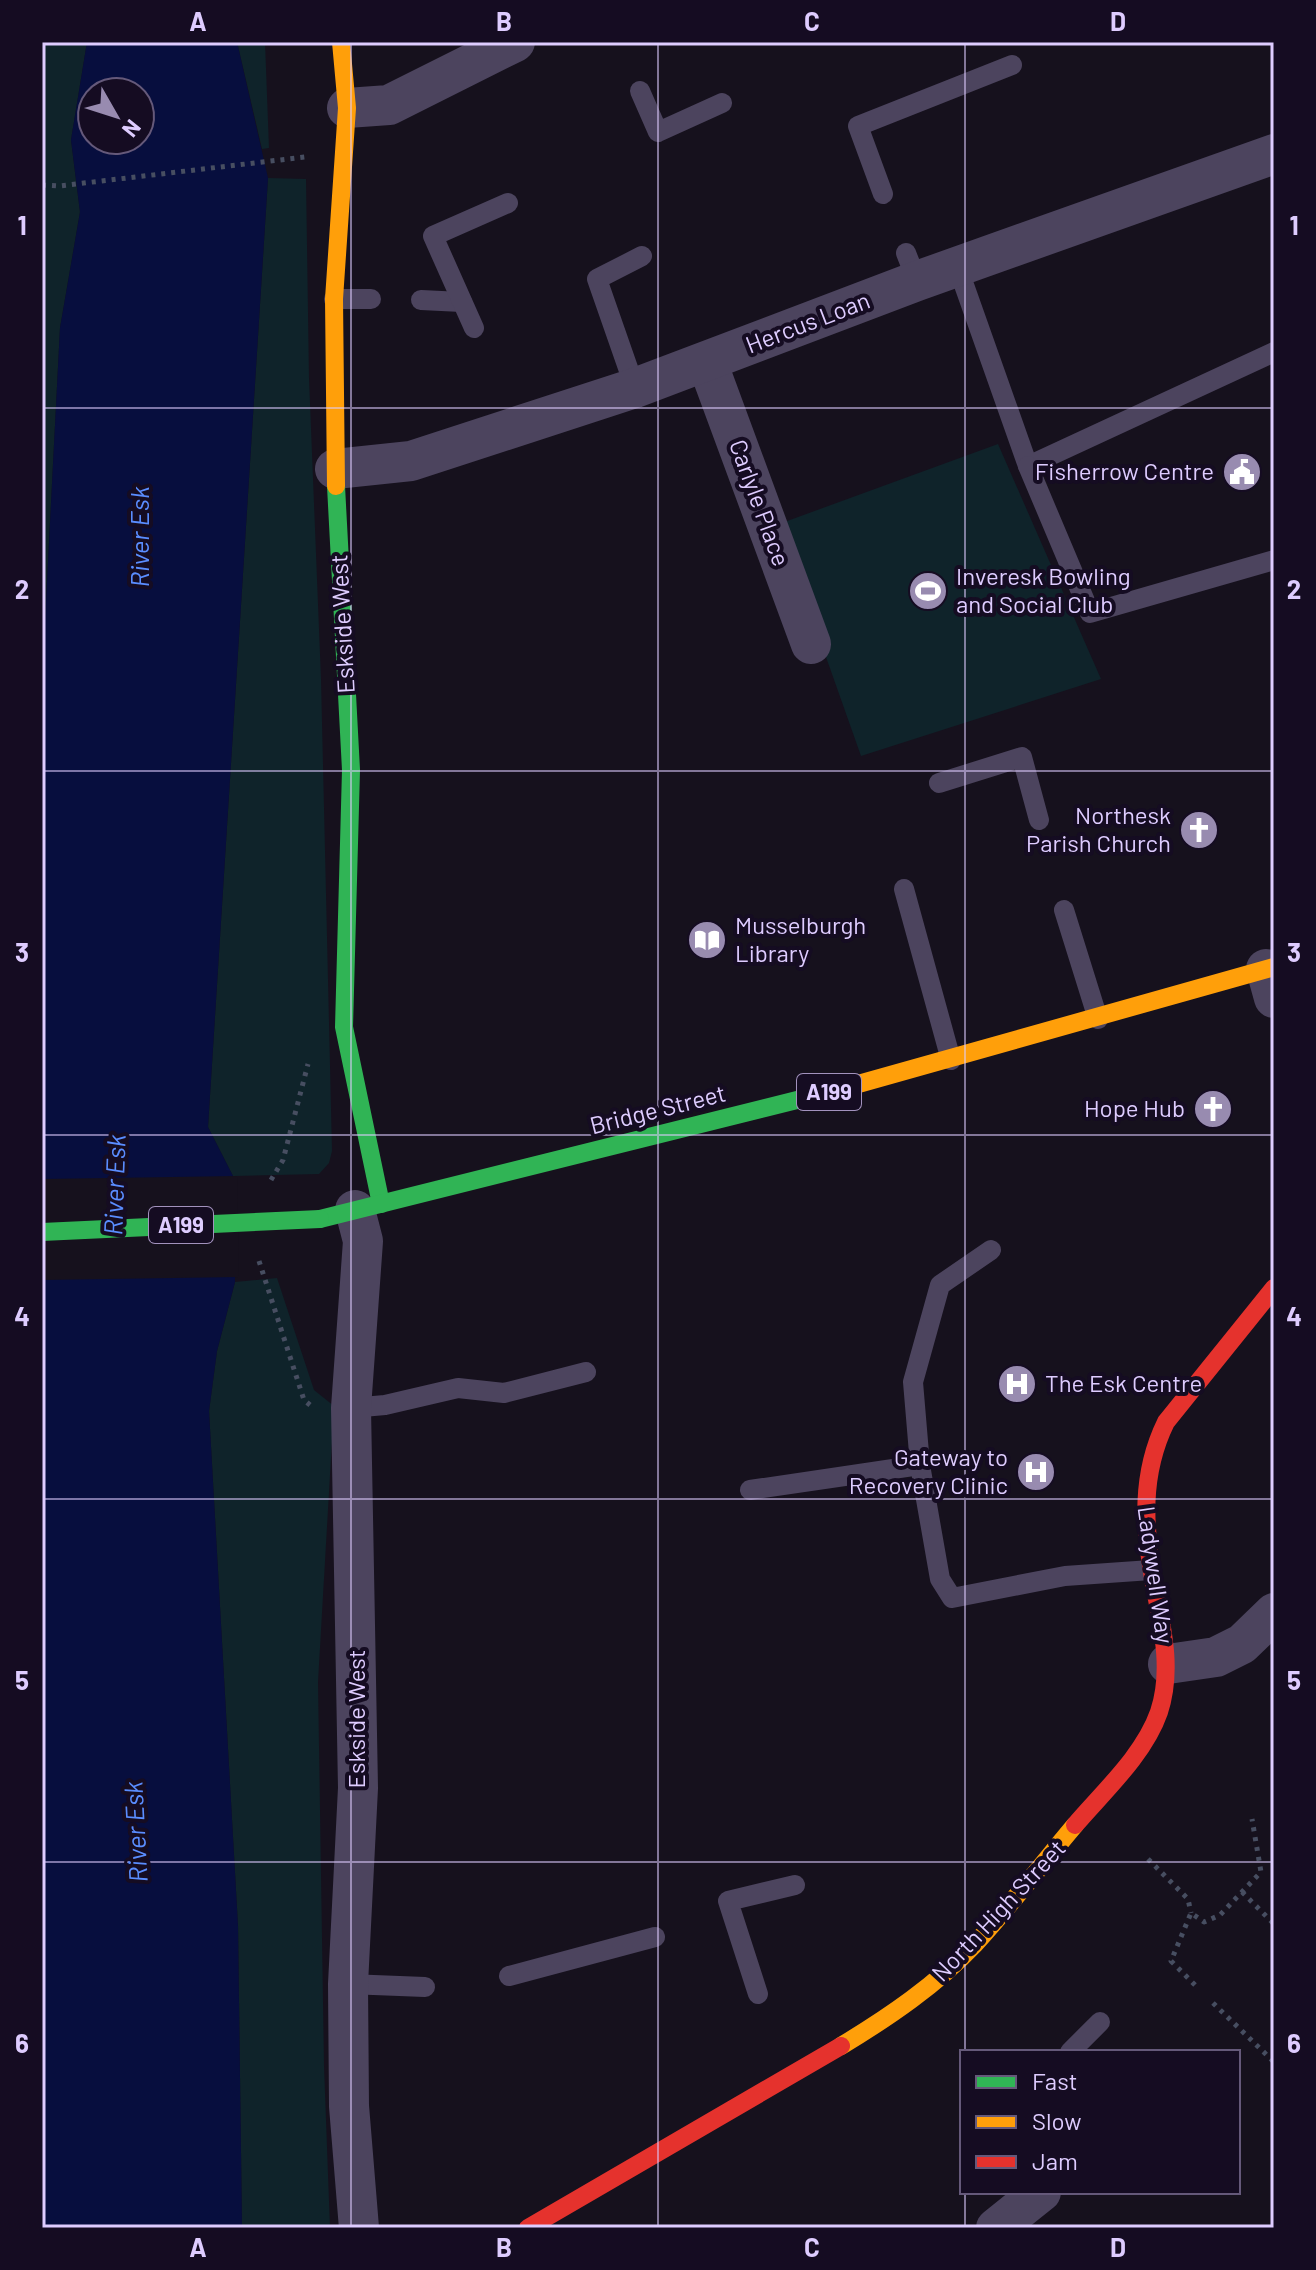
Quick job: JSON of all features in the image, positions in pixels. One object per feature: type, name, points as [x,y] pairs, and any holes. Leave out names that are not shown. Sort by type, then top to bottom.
[{"type":"street","name":"Eskside West","points":[[341,42],[347,108],[334,299],[335,469],[351,770],[344,1027],[352,1211],[363,1241],[351,1408],[358,1788],[348,1984],[349,2106],[359,2228]]},
{"type":"street","points":[[347,108],[389,105],[515,42]]},
{"type":"street","name":"Hercus Loan","points":[[335,469],[411,461],[635,388],[707,362],[911,267],[958,268],[1274,154]]},
{"type":"street","name":"Carlyle Place","points":[[707,362],[811,644]]},
{"type":"street","name":"Bridge Street","points":[[42,1232],[352,1211],[951,1060],[1098,1019],[1271,978]]},
{"type":"street","name":"Ladywell Way","points":[[1168,1664],[1151,1570],[1144,1491],[1154,1442],[1166,1422],[1274,1288]]},
{"type":"street","points":[[1168,1664],[1216,1657],[1242,1644],[1274,1613]]},
{"type":"street","name":"North High Street","points":[[528,2228],[805,2068],[885,2019],[929,1986],[974,1945],[1147,1738],[1159,1712],[1168,1664]]},
{"type":"street","points":[[996,2228],[1038,2194]]},
{"type":"lane","points":[[883,194],[858,126],[1012,65]]},
{"type":"lane","points":[[640,91],[658,132],[722,103]]},
{"type":"lane","points":[[474,328],[433,236],[508,203]]},
{"type":"lane","points":[[635,388],[597,279],[642,256]]},
{"type":"lane","points":[[958,268],[1028,466],[1090,613],[1274,560]]},
{"type":"lane","points":[[334,299],[371,299]]},
{"type":"lane","points":[[421,300],[462,302]]},
{"type":"lane","points":[[1028,466],[1274,352]]},
{"type":"lane","points":[[939,783],[1022,757],[1039,820]]},
{"type":"lane","points":[[904,889],[951,1060]]},
{"type":"lane","points":[[1064,910],[1098,1019]]},
{"type":"lane","points":[[991,1250],[940,1285],[913,1382],[920,1465],[940,1579],[952,1598],[1065,1576],[1151,1570]]},
{"type":"lane","points":[[351,1408],[385,1405],[458,1388],[504,1393],[586,1372]]},
{"type":"lane","points":[[750,1490],[920,1465]]},
{"type":"lane","points":[[758,1994],[728,1901],[795,1885]]},
{"type":"lane","points":[[509,1976],[655,1937]]},
{"type":"lane","points":[[348,1984],[425,1987]]},
{"type":"lane","points":[[1072,2050],[1100,2022]]},
{"type":"lane","points":[[790,2045],[805,2068]]},
{"type":"path","points":[[42,185],[59,186],[287,157]]},
{"type":"path","points":[[1191,1913],[1204,1922],[1220,1915],[1261,1872],[1252,1819]]},
{"type":"path","points":[[1148,1859],[1188,1899],[1191,1913],[1171,1961],[1195,1985]]},
{"type":"path","points":[[1242,1892],[1274,1924]]},
{"type":"path","points":[[1213,2003],[1274,2062]]},
{"type":"shaded area","points":[[42,42],[87,42],[81,76],[76,76],[76,109],[71,140],[80,212],[60,328],[42,679]]},
{"type":"shaded area","points":[[237,42],[265,42],[269,148],[262,149]]},
{"type":"shaded area","points":[[268,178],[306,179],[332,1151],[329,1163],[319,1174],[233,1176],[208,1127]]},
{"type":"shaded area","name":"Inveresk Bowling and Social Club","points":[[998,444],[1101,679],[861,756],[779,524]]},
{"type":"shaded area","points":[[277,1278],[314,1390],[334,1406],[318,1682],[324,2066],[330,2228],[242,2228],[238,1926],[209,1411],[217,1351],[235,1282]]},
{"type":"water","name":"River Esk","points":[[87,42],[237,42],[268,178],[208,1127],[233,1176],[235,1282],[217,1351],[209,1411],[238,1926],[242,2228],[42,2228],[42,679],[60,328],[80,212],[71,140],[76,109],[76,156],[156,156],[156,76],[81,76]]},
{"type":"pier","points":[[237,1176],[239,1277],[42,1280],[42,1179]]},
{"type":"traffic: fast","points":[[336,486],[351,770],[344,1027],[381,1204]]},
{"type":"traffic: fast","points":[[320,1219],[837,1090]]},
{"type":"traffic: fast","points":[[42,1232],[320,1219]]},
{"type":"traffic: slow","points":[[336,486],[334,299],[347,108],[341,42]]},
{"type":"traffic: slow","points":[[837,1090],[1274,967]]},
{"type":"traffic: slow","points":[[841,2046],[911,2000],[960,1959],[1001,1915],[1075,1825]]},
{"type":"traffic: jam","points":[[1075,1825],[1144,1743],[1163,1696],[1165,1648],[1151,1563],[1146,1502],[1158,1442],[1166,1422],[1274,1288]]},
{"type":"traffic: jam","points":[[528,2228],[841,2046]]},
{"type":"place","name":"Fisherrow Centre","points":[[1242,472]]},
{"type":"place","name":"Inveresk Bowling and Social Club","points":[[928,591]]},
{"type":"place","name":"Northesk Parish Church","points":[[1199,830]]},
{"type":"place","name":"Musselburgh Library","points":[[707,940]]},
{"type":"place","name":"Hope Hub","points":[[1213,1109]]},
{"type":"place","name":"The Esk Centre","points":[[1017,1384]]},
{"type":"place","name":"Gateway to Recovery Clinic","points":[[1036,1472]]}]
